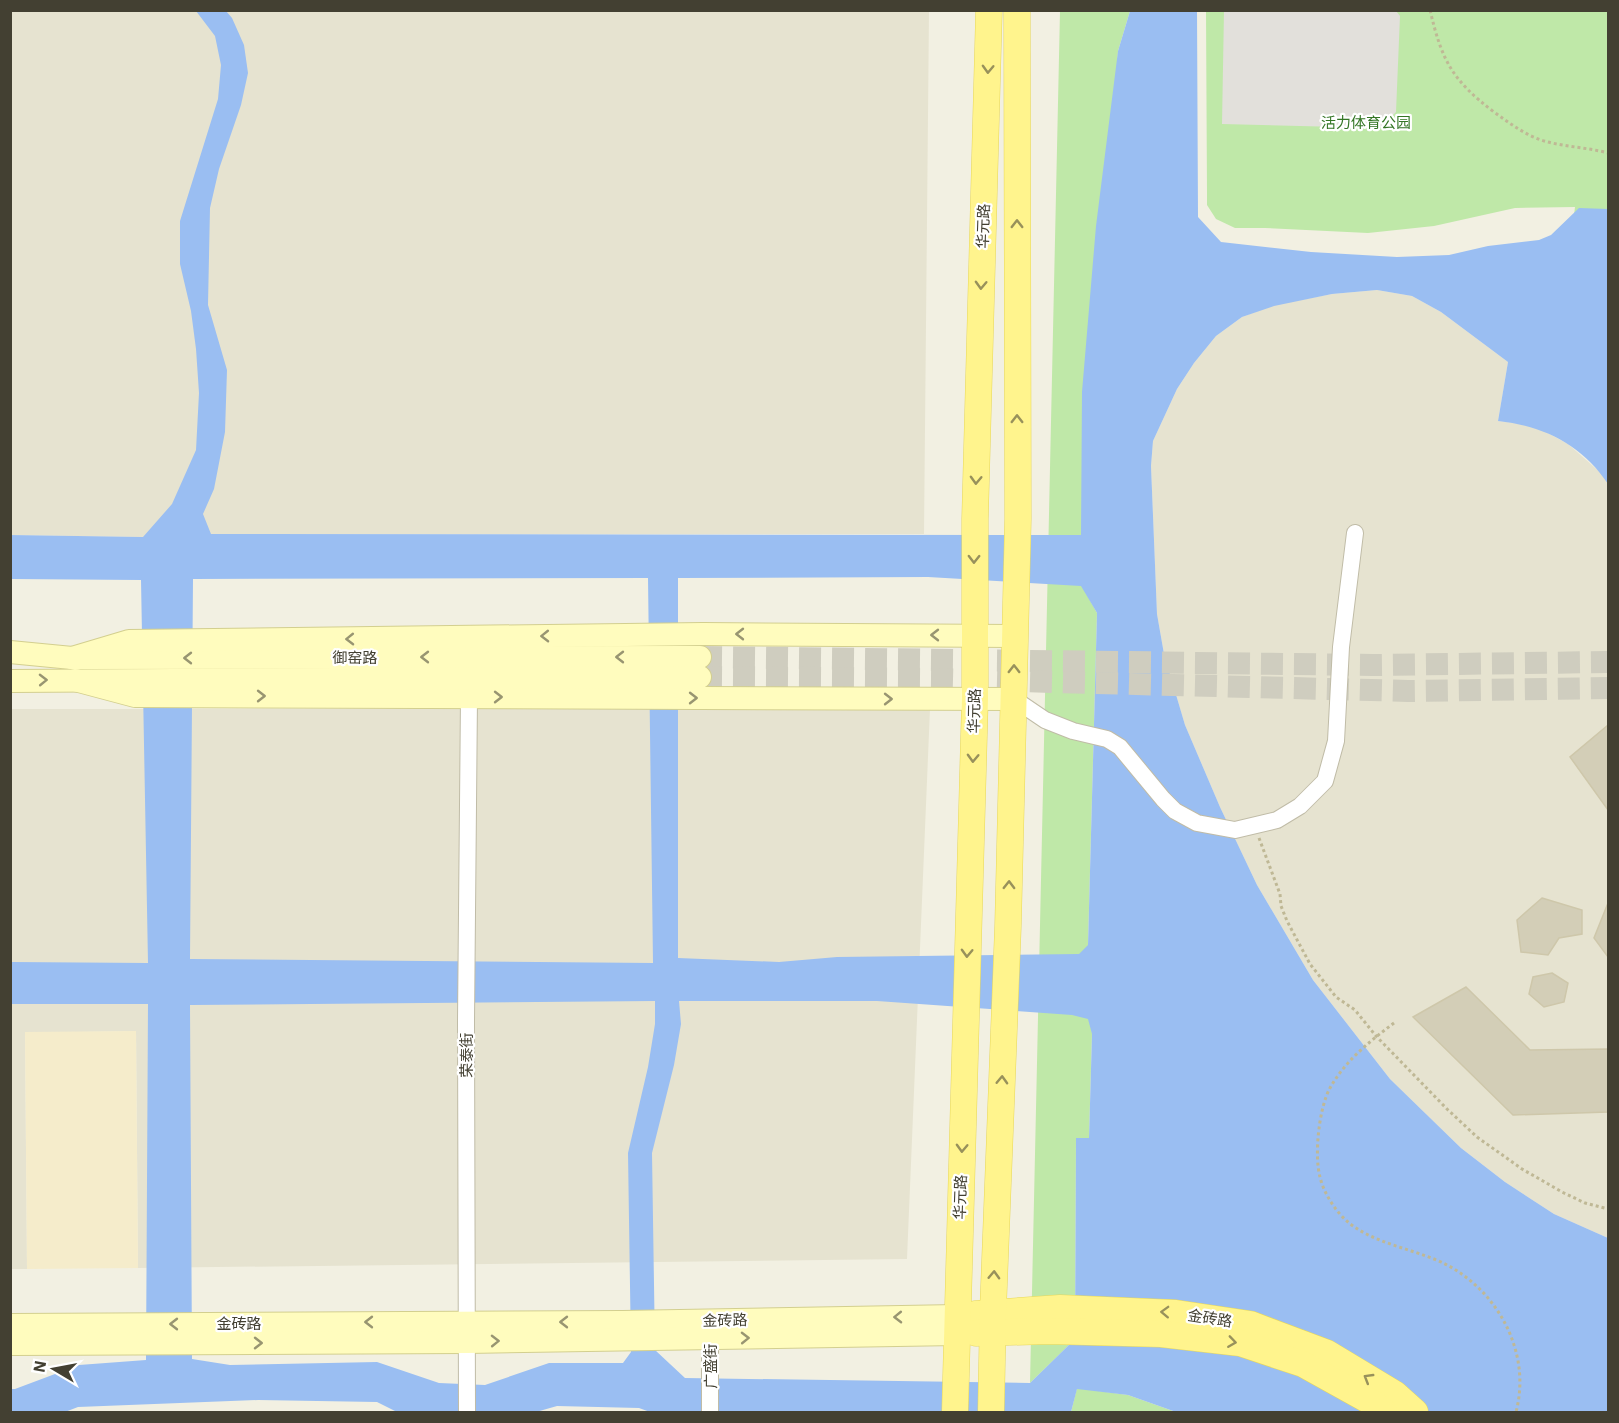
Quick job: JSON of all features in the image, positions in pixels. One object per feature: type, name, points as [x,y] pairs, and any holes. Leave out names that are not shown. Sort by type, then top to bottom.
[{"type":"main road","name":"华元路","points":[[955,1413],[975,699],[973,598],[989,10]]},
{"type":"main road","points":[[991,1413],[992,1321],[1008,926],[1014,699],[1014,592],[1018,519],[1017,10]]},
{"type":"main road","name":"金砖路","points":[[957,1325],[1060,1308],[1176,1313],[1250,1324],[1328,1353],[1395,1394],[1415,1413]]},
{"type":"main road","name":"金砖路","points":[[992,1321],[1048,1331],[1161,1334],[1240,1343],[1303,1364],[1375,1404],[1384,1413]]},
{"type":"street","points":[[133,668],[202,688],[469,697],[1014,699],[1045,720],[1073,731],[1107,739],[1120,747],[1175,811],[1197,823],[1235,830],[1277,820],[1300,806],[1325,781],[1336,741],[1341,647],[1354,533]]},
{"type":"street","points":[[133,668],[204,640],[703,634],[1014,636]]},
{"type":"street","name":"御窑路","points":[[10,652],[72,658],[133,668],[700,667],[202,688]]},
{"type":"street","name":"御窑路","points":[[10,681],[75,680],[133,668]]},
{"type":"street","name":"荣泰街","points":[[467,1413],[466,946],[469,697]]},
{"type":"street","name":"金砖路","points":[[10,1325],[466,1332]]},
{"type":"street","name":"金砖路","points":[[10,1344],[466,1332],[957,1325]]},
{"type":"street","name":"广盛街","points":[[710,1329],[710,1413]]},
{"type":"path","points":[[1430,10],[1437,39],[1446,59],[1455,75],[1470,93],[1525,133],[1561,145],[1608,153]]},
{"type":"path","points":[[1254,826],[1280,894],[1281,906],[1305,954],[1336,997],[1355,1010],[1376,1036],[1446,1110],[1477,1137],[1521,1169],[1562,1192],[1585,1203],[1608,1209]]},
{"type":"path","points":[[1394,1023],[1376,1036],[1346,1066],[1330,1089],[1325,1100],[1319,1136],[1320,1177],[1335,1209],[1353,1226],[1389,1245],[1443,1263],[1478,1286],[1496,1306],[1508,1328],[1519,1368],[1516,1413]]},
{"type":"shaded area","points":[[11,11],[929,11],[924,534],[211,534],[143,537],[11,535]]},
{"type":"shaded area","points":[[1224,11],[1396,11],[1400,16],[1396,112],[1380,128],[1222,124]]},
{"type":"shaded area","points":[[1377,290],[1412,296],[1441,312],[1508,362],[1498,421],[1522,424],[1544,431],[1568,444],[1601,473],[1608,484],[1608,1238],[1554,1214],[1505,1182],[1461,1148],[1390,1079],[1313,980],[1257,885],[1220,807],[1185,725],[1164,654],[1157,614],[1151,466],[1153,441],[1177,389],[1216,336],[1242,317],[1274,305],[1332,294]]},
{"type":"shaded area","points":[[11,709],[930,709],[907,1259],[138,1268],[136,1031],[25,1033],[27,1269],[11,1269]]},
{"type":"shaded area","points":[[136,1031],[138,1268],[27,1269],[25,1032]]},
{"type":"green space","points":[[1060,11],[1130,11],[1118,51],[1082,586],[1097,613],[1088,945],[1092,1034],[1089,1138],[1076,1139],[1075,1339],[1030,1383]]},
{"type":"green space","name":"活力体育公园","points":[[1206,11],[1608,11],[1608,272],[1571,239],[1575,207],[1515,208],[1434,226],[1368,233],[1235,228],[1216,219],[1207,205]]},
{"type":"green space","points":[[1077,1388],[1128,1395],[1176,1412],[1071,1412]]},
{"type":"water","points":[[196,11],[226,11],[232,18],[244,45],[248,73],[241,105],[219,169],[210,208],[208,305],[227,370],[225,432],[214,489],[203,514],[211,534],[1081,535],[1082,392],[1096,226],[1118,51],[1130,11],[1197,11],[1198,217],[1221,242],[1311,252],[1397,257],[1449,255],[1488,246],[1539,240],[1551,235],[1579,208],[1608,209],[1608,484],[1598,470],[1574,448],[1531,427],[1498,421],[1508,362],[1441,312],[1412,296],[1377,290],[1332,294],[1274,306],[1242,317],[1216,336],[1177,389],[1153,441],[1151,466],[1157,614],[1164,654],[1185,725],[1257,885],[1313,980],[1390,1079],[1461,1148],[1505,1182],[1554,1214],[1608,1238],[1608,1412],[1176,1412],[1128,1395],[1077,1389],[1071,1412],[650,1412],[639,1408],[557,1406],[536,1412],[397,1412],[377,1402],[258,1400],[78,1407],[65,1412],[11,1412],[10,1389],[79,1365],[146,1360],[148,1004],[10,1004],[11,962],[148,963],[141,580],[11,579],[10,535],[143,537],[172,504],[196,450],[199,393],[196,349],[191,311],[180,264],[180,221],[218,99],[221,65],[215,36]],"holes":[[[928,577],[1081,586],[1097,613],[1088,945],[1079,954],[837,957],[779,962],[678,958],[678,578]],[[648,578],[653,963],[190,959],[193,579]],[[655,1001],[655,1024],[648,1067],[628,1153],[631,1352],[623,1363],[549,1363],[485,1385],[439,1383],[377,1362],[230,1365],[192,1359],[190,1005]],[[679,1001],[877,1001],[1072,1015],[1088,1019],[1092,1034],[1089,1138],[1076,1138],[1075,1339],[1030,1383],[685,1378],[655,1350],[652,1153],[674,1065],[681,1024]]]},
{"type":"building","points":[[1608,725],[1608,810],[1570,757]]},
{"type":"building","points":[[1542,898],[1582,910],[1582,934],[1559,938],[1548,955],[1521,952],[1517,920]]},
{"type":"building","points":[[1608,903],[1608,957],[1594,938]]},
{"type":"building","points":[[1552,973],[1568,983],[1564,1002],[1544,1007],[1529,994],[1533,977]]},
{"type":"building","points":[[1466,987],[1530,1050],[1608,1049],[1608,1112],[1513,1115],[1413,1017]]},
{"type":"tunnel","points":[[700,657],[1373,665],[1608,662]]},
{"type":"tunnel","points":[[700,677],[938,679],[1408,691],[1608,688]]}]
